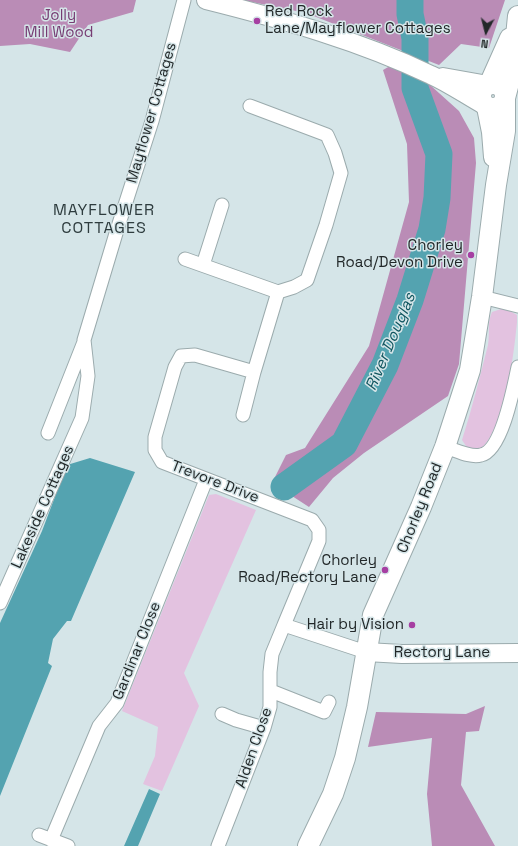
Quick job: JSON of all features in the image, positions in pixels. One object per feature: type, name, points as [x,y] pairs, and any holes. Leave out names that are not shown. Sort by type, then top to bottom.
[{"type":"main road","points":[[206,0],[316,31],[397,61],[427,73],[486,106],[498,108],[505,99],[505,93],[500,86],[427,73]]},
{"type":"main road","name":"Chorley Road","points":[[488,85],[518,17]]},
{"type":"main road","name":"Chorley Road","points":[[308,846],[333,794],[352,730],[373,615],[406,546],[445,447],[470,370],[482,297],[496,185],[505,131],[505,99],[513,67],[518,17]]},
{"type":"main road","points":[[486,106],[481,94],[488,85]]},
{"type":"main road","name":"Chorley Road","points":[[486,106],[492,132],[496,185]]},
{"type":"main road","name":"Rectory Lane","points":[[366,652],[402,654],[518,653]]},
{"type":"street","name":"Mayflower Cottages","points":[[48,433],[84,340],[116,230],[152,121],[184,0]]},
{"type":"street","points":[[184,259],[278,292],[294,287],[307,280],[340,173],[335,154],[326,135],[250,106]]},
{"type":"street","points":[[203,265],[222,205]]},
{"type":"street","points":[[243,415],[278,292]]},
{"type":"street","points":[[482,297],[518,306]]},
{"type":"street","name":"Mayflower Cottages","points":[[75,433],[82,418],[88,376],[84,340]]},
{"type":"street","name":"Trevore Drive","points":[[254,372],[195,355],[181,356],[175,367],[155,437],[155,450],[162,462],[312,520],[319,530],[319,541],[284,625]]},
{"type":"street","points":[[445,447],[473,456],[482,456],[490,451],[495,444],[515,396],[518,367]]},
{"type":"street","name":"Lakeside Cottages","points":[[0,603],[75,433]]},
{"type":"street","name":"Gardinar Close","points":[[68,846],[45,837],[99,726],[117,703],[206,480]]},
{"type":"street","points":[[284,625],[366,652]]},
{"type":"street","name":"Alden Close","points":[[218,846],[264,728],[270,707],[270,672],[272,654],[284,625]]},
{"type":"street","points":[[271,691],[324,712],[329,702]]},
{"type":"street","points":[[222,714],[236,720],[264,728]]},
{"type":"shaded area","points":[[504,308],[517,315],[511,371],[507,391],[502,409],[488,441],[479,451],[468,449],[462,440],[488,345],[490,316],[492,312]]},
{"type":"shaded area","points":[[216,494],[256,510],[184,673],[199,706],[162,791],[143,784],[155,756],[158,727],[122,711],[209,495]]},
{"type":"green space","name":"Jolly Mill Wood","points":[[0,0],[136,0],[133,12],[88,25],[70,52],[30,44],[0,46]]},
{"type":"green space","points":[[242,0],[505,0],[489,48],[461,44],[439,65],[306,13]]},
{"type":"green space","points":[[390,66],[429,84],[459,111],[474,138],[476,163],[459,364],[448,396],[364,453],[333,478],[309,507],[272,483],[286,455],[305,448],[369,346],[409,202],[407,144],[383,70]]},
{"type":"green space","points":[[485,706],[479,731],[466,732],[461,785],[495,846],[432,846],[427,794],[432,738],[368,747],[376,712],[466,714]]},
{"type":"water","points":[[90,458],[135,472],[71,621],[67,621],[53,639],[48,663],[52,666],[0,796],[0,623],[42,531],[67,465]]},
{"type":"water","points":[[149,789],[160,794],[138,846],[124,846]]},
{"type":"waterway","name":"River Douglas","points":[[284,487],[344,444],[385,365],[410,300],[432,229],[437,198],[439,154],[415,88],[415,38],[410,14],[410,0]]},
{"type":"place","name":"Red Rock Lane/Mayflower Cottages","points":[[257,21]]},
{"type":"place","name":"Chorley Road/Devon Drive","points":[[471,255]]},
{"type":"place","name":"Chorley Road/Rectory Lane","points":[[385,570]]},
{"type":"place","name":"Hair by Vision","points":[[412,625]]},
{"type":"district","name":"MAYFLOWER COTTAGES","points":[[104,220]]}]
